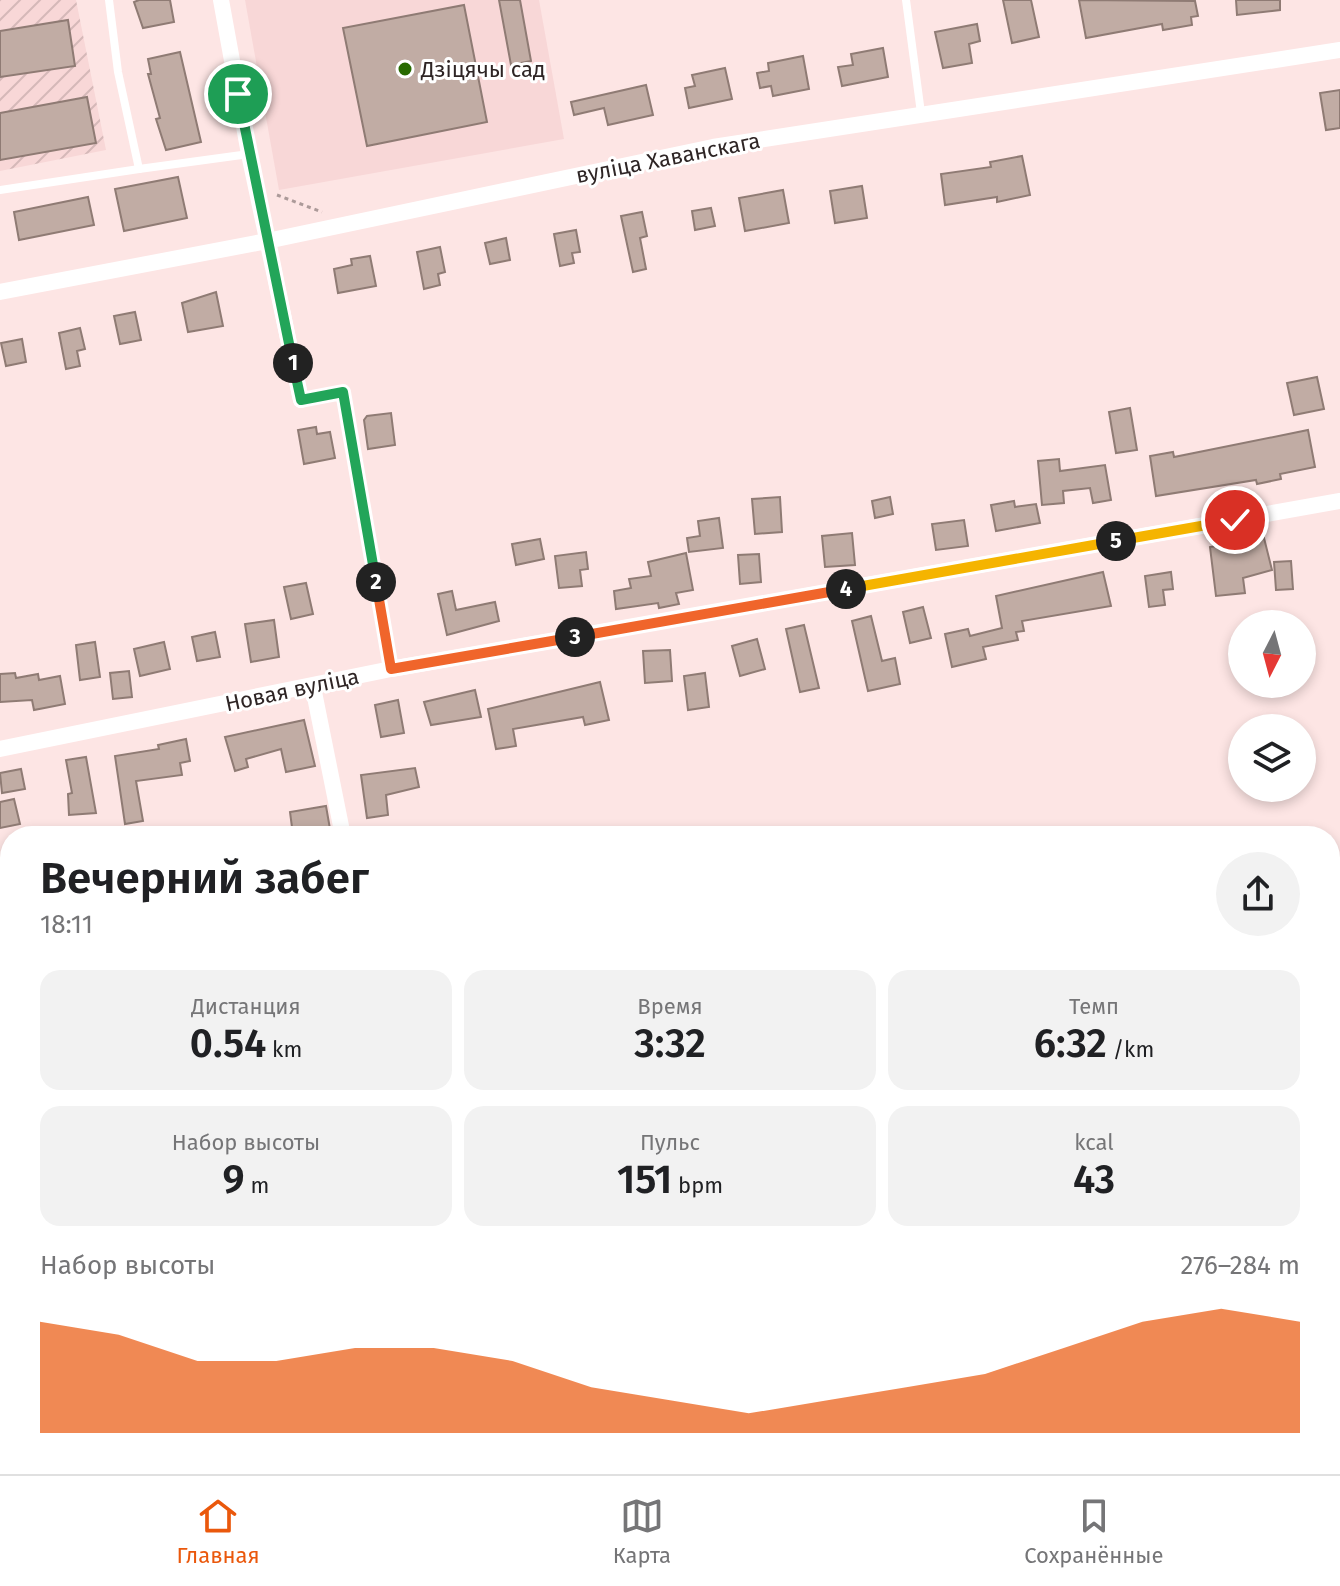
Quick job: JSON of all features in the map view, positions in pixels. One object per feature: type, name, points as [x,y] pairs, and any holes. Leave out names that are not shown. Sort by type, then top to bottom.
[{"type":"street","points":[[221,0],[249,154],[301,400]]},
{"type":"street","name":"вуліца Хаванскага","points":[[0,292],[267,241],[713,147],[1340,50]]},
{"type":"street","name":"Новая вуліца","points":[[0,749],[391,669],[1340,501]]},
{"type":"street","points":[[313,687],[341,826]]},
{"type":"lane","points":[[109,0],[118,72],[139,169]]},
{"type":"lane","points":[[906,0],[921,113]]},
{"type":"lane","points":[[0,190],[249,154]]},
{"type":"path","points":[[256,181],[283,199],[327,213]]},
{"type":"path","points":[[301,400],[343,392],[391,669]]},
{"type":"shaded area","points":[[0,0],[76,0],[106,150],[0,171]]},
{"type":"shaded area","name":"Дзіцячы сад","points":[[245,0],[539,0],[564,139],[279,190]]},
{"type":"building","points":[[170,0],[174,22],[143,28],[134,2]]},
{"type":"building","points":[[499,0],[520,0],[531,61],[511,65]]},
{"type":"building","points":[[1003,0],[1031,0],[1039,37],[1012,43]]},
{"type":"building","points":[[1079,0],[1195,1],[1198,16],[1191,17],[1192,25],[1163,30],[1162,24],[1086,38]]},
{"type":"building","points":[[1236,0],[1280,0],[1280,10],[1237,15]]},
{"type":"building","points":[[464,5],[487,122],[367,146],[343,28]]},
{"type":"building","points":[[68,20],[75,66],[0,77],[0,31]]},
{"type":"building","points":[[977,24],[980,41],[969,44],[972,63],[943,68],[935,32]]},
{"type":"building","points":[[883,48],[888,77],[842,86],[838,67],[853,65],[851,54]]},
{"type":"building","points":[[180,52],[201,142],[166,150],[156,119],[160,118],[148,74],[151,74],[148,59]]},
{"type":"building","points":[[803,56],[809,89],[773,96],[771,86],[760,88],[757,73],[769,71],[768,63]]},
{"type":"building","points":[[725,68],[732,99],[689,108],[685,88],[695,86],[692,75]]},
{"type":"building","points":[[646,85],[653,115],[608,125],[604,108],[574,115],[571,102]]},
{"type":"building","points":[[1340,90],[1340,128],[1326,130],[1320,93]]},
{"type":"building","points":[[87,97],[96,143],[0,160],[0,113]]},
{"type":"building","points":[[1022,156],[1030,195],[997,202],[997,197],[945,205],[941,174],[991,167],[990,162]]},
{"type":"building","points":[[178,177],[187,218],[124,231],[115,189]]},
{"type":"building","points":[[862,186],[867,218],[835,223],[830,191]]},
{"type":"building","points":[[783,190],[789,223],[745,231],[739,198]]},
{"type":"building","points":[[88,197],[94,225],[19,240],[14,212]]},
{"type":"building","points":[[711,208],[715,226],[695,230],[692,211]]},
{"type":"building","points":[[642,212],[647,236],[640,238],[646,269],[633,272],[621,216]]},
{"type":"building","points":[[576,230],[580,252],[572,253],[574,263],[560,266],[554,234]]},
{"type":"building","points":[[506,238],[510,260],[490,264],[485,243]]},
{"type":"building","points":[[440,247],[445,272],[438,274],[440,285],[424,289],[417,252]]},
{"type":"building","points":[[370,256],[376,286],[338,293],[334,269],[352,265],[351,259]]},
{"type":"building","points":[[216,292],[223,326],[188,332],[182,303]]},
{"type":"building","points":[[135,312],[141,340],[120,344],[114,316]]},
{"type":"building","points":[[80,328],[85,349],[77,351],[80,366],[66,369],[59,333]]},
{"type":"building","points":[[22,339],[26,362],[6,366],[1,343]]},
{"type":"building","points":[[1317,377],[1324,409],[1294,415],[1287,383]]},
{"type":"building","points":[[1130,408],[1137,450],[1116,453],[1109,412]]},
{"type":"building","points":[[391,413],[395,445],[368,449],[364,420],[367,416]]},
{"type":"building","points":[[316,427],[317,434],[330,432],[335,458],[304,464],[298,430]]},
{"type":"building","points":[[1308,430],[1315,467],[1280,474],[1281,479],[1257,484],[1256,480],[1156,496],[1150,456],[1173,452],[1174,457]]},
{"type":"building","points":[[1059,459],[1060,471],[1105,465],[1111,500],[1093,503],[1090,488],[1063,491],[1064,503],[1042,505],[1038,461]]},
{"type":"building","points":[[780,497],[782,532],[755,534],[752,499]]},
{"type":"building","points":[[890,497],[893,514],[875,518],[872,501]]},
{"type":"building","points":[[1014,501],[1015,507],[1036,504],[1040,523],[996,531],[991,505]]},
{"type":"building","points":[[719,518],[723,548],[689,552],[687,538],[700,536],[698,521]]},
{"type":"building","points":[[964,520],[968,546],[936,550],[932,524]]},
{"type":"building","points":[[852,533],[855,565],[825,567],[822,536]]},
{"type":"building","points":[[1264,538],[1272,570],[1243,578],[1245,593],[1216,596],[1210,547]]},
{"type":"building","points":[[540,539],[544,559],[516,565],[512,544]]},
{"type":"building","points":[[586,552],[588,569],[580,570],[582,586],[559,588],[555,556]]},
{"type":"building","points":[[686,553],[693,590],[676,593],[679,604],[659,608],[658,603],[616,609],[614,591],[631,588],[629,579],[651,576],[648,562]]},
{"type":"building","points":[[759,554],[761,582],[740,584],[738,555]]},
{"type":"building","points":[[1291,561],[1293,589],[1276,590],[1274,562]]},
{"type":"building","points":[[1103,572],[1111,606],[1022,621],[1024,631],[1016,632],[1018,640],[983,647],[986,659],[952,667],[945,634],[968,629],[970,636],[1002,628],[996,596]]},
{"type":"building","points":[[1171,572],[1173,589],[1163,590],[1165,605],[1149,607],[1145,576]]},
{"type":"building","points":[[306,583],[313,614],[291,619],[284,587]]},
{"type":"building","points":[[452,591],[456,610],[495,602],[499,621],[447,635],[438,594]]},
{"type":"building","points":[[923,607],[931,638],[910,643],[903,612]]},
{"type":"building","points":[[871,616],[882,661],[895,658],[900,684],[868,691],[852,621]]},
{"type":"building","points":[[274,620],[279,657],[251,662],[245,624]]},
{"type":"building","points":[[804,625],[819,688],[800,692],[786,629]]},
{"type":"building","points":[[215,632],[220,657],[197,661],[192,637]]},
{"type":"building","points":[[757,639],[765,669],[740,676],[732,646]]},
{"type":"building","points":[[95,642],[100,677],[80,680],[76,645]]},
{"type":"building","points":[[164,642],[170,669],[140,676],[134,649]]},
{"type":"building","points":[[670,650],[672,681],[645,683],[643,651]]},
{"type":"building","points":[[129,671],[132,697],[113,699],[110,673]]},
{"type":"building","points":[[15,673],[16,678],[38,674],[39,680],[60,676],[65,704],[34,710],[32,700],[0,702],[0,674]]},
{"type":"building","points":[[705,673],[709,707],[688,710],[684,676]]},
{"type":"building","points":[[600,682],[609,720],[585,725],[583,717],[513,729],[516,746],[496,749],[488,709]]},
{"type":"building","points":[[475,690],[481,717],[431,725],[424,702]]},
{"type":"building","points":[[398,700],[404,733],[381,737],[375,705]]},
{"type":"building","points":[[304,720],[315,766],[286,772],[281,749],[246,759],[248,767],[235,771],[225,737]]},
{"type":"building","points":[[186,739],[190,761],[180,763],[182,775],[136,781],[143,821],[125,824],[115,756],[159,749],[158,745]]},
{"type":"building","points":[[86,757],[96,813],[69,815],[68,794],[72,793],[66,760]]},
{"type":"building","points":[[415,768],[419,787],[386,795],[388,815],[367,818],[361,775]]},
{"type":"building","points":[[21,769],[25,789],[2,793],[0,773]]},
{"type":"building","points":[[14,799],[20,824],[0,826],[0,802]]},
{"type":"building","points":[[326,806],[329,826],[292,826],[290,812]]},
{"type":"place","name":"Дзіцячы сад","points":[[405,69]]},
{"type":"route","points":[[238,94],[301,400],[343,392],[391,669],[1235,520]]}]
